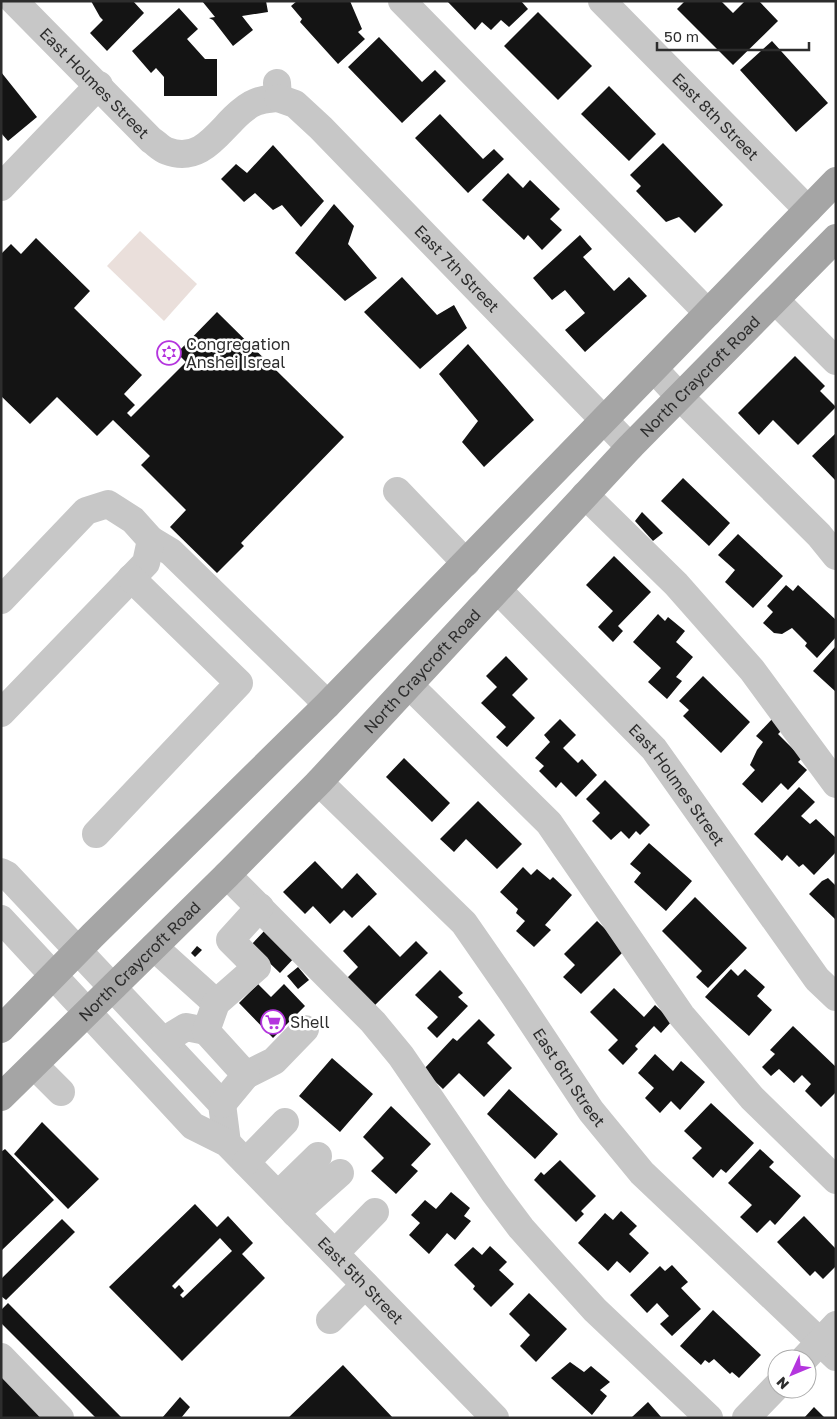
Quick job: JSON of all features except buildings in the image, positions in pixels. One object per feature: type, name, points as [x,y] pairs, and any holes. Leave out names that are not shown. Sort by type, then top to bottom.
[{"type":"main road","points":[[1,1029],[327,705],[836,181]]},
{"type":"main road","name":"North Craycroft Road","points":[[1,1097],[319,782],[630,447],[836,238]]},
{"type":"street","name":"East Holmes Street","points":[[14,1],[151,140],[166,150],[182,155],[204,148],[241,111],[278,91]]},
{"type":"street","points":[[402,1],[708,313]]},
{"type":"street","name":"East 8th Street","points":[[602,1],[808,210]]},
{"type":"street","points":[[1,187],[99,86]]},
{"type":"street","name":"East 7th Street","points":[[278,91],[321,128],[630,447]]},
{"type":"street","points":[[775,300],[836,361]]},
{"type":"street","points":[[654,369],[819,535],[836,556]]},
{"type":"street","points":[[397,491],[466,563]]},
{"type":"street","points":[[586,495],[676,584],[745,663],[836,784]]},
{"type":"street","points":[[1,600],[86,510],[108,504],[133,520],[151,540],[171,552],[327,705]]},
{"type":"street","points":[[1,713],[146,563],[151,540]]},
{"type":"street","points":[[96,834],[239,683],[131,578]]},
{"type":"street","name":"East Holmes Street","points":[[498,590],[654,749],[817,979],[836,997]]},
{"type":"street","points":[[409,685],[549,823],[681,1015],[752,1098],[836,1180]]},
{"type":"street","name":"East 6th Street","points":[[319,782],[464,924],[592,1111],[642,1173],[824,1346]]},
{"type":"street","points":[[1,872],[6,875],[222,1104],[227,1143]]},
{"type":"street","points":[[227,875],[373,1022],[402,1056],[494,1192],[532,1241],[595,1310],[709,1418]]},
{"type":"street","points":[[206,1031],[216,1003],[258,967],[230,940],[260,907]]},
{"type":"street","name":"East 5th Street","points":[[1,919],[193,1126],[227,1143],[495,1418]]},
{"type":"street","points":[[154,947],[216,1003]]},
{"type":"street","points":[[163,1041],[186,1027],[206,1031],[246,1074]]},
{"type":"street","points":[[222,1104],[246,1074],[274,1061],[306,1028]]},
{"type":"street","points":[[34,1065],[60,1092]]},
{"type":"street","points":[[246,1162],[285,1122]]},
{"type":"street","points":[[287,1204],[318,1156]]},
{"type":"street","points":[[287,1204],[340,1173]]},
{"type":"street","points":[[335,1253],[375,1212]]},
{"type":"street","points":[[330,1320],[366,1285]]},
{"type":"street","points":[[1,1357],[60,1418]]},
{"type":"street","points":[[746,1418],[767,1396]]},
{"type":"shaded area","points":[[140,231],[197,284],[164,321],[107,266]]},
{"type":"place","name":"Congregation Anshei Isreal","points":[[169,353]]},
{"type":"place","name":"Shell","points":[[273,1022]]}]
